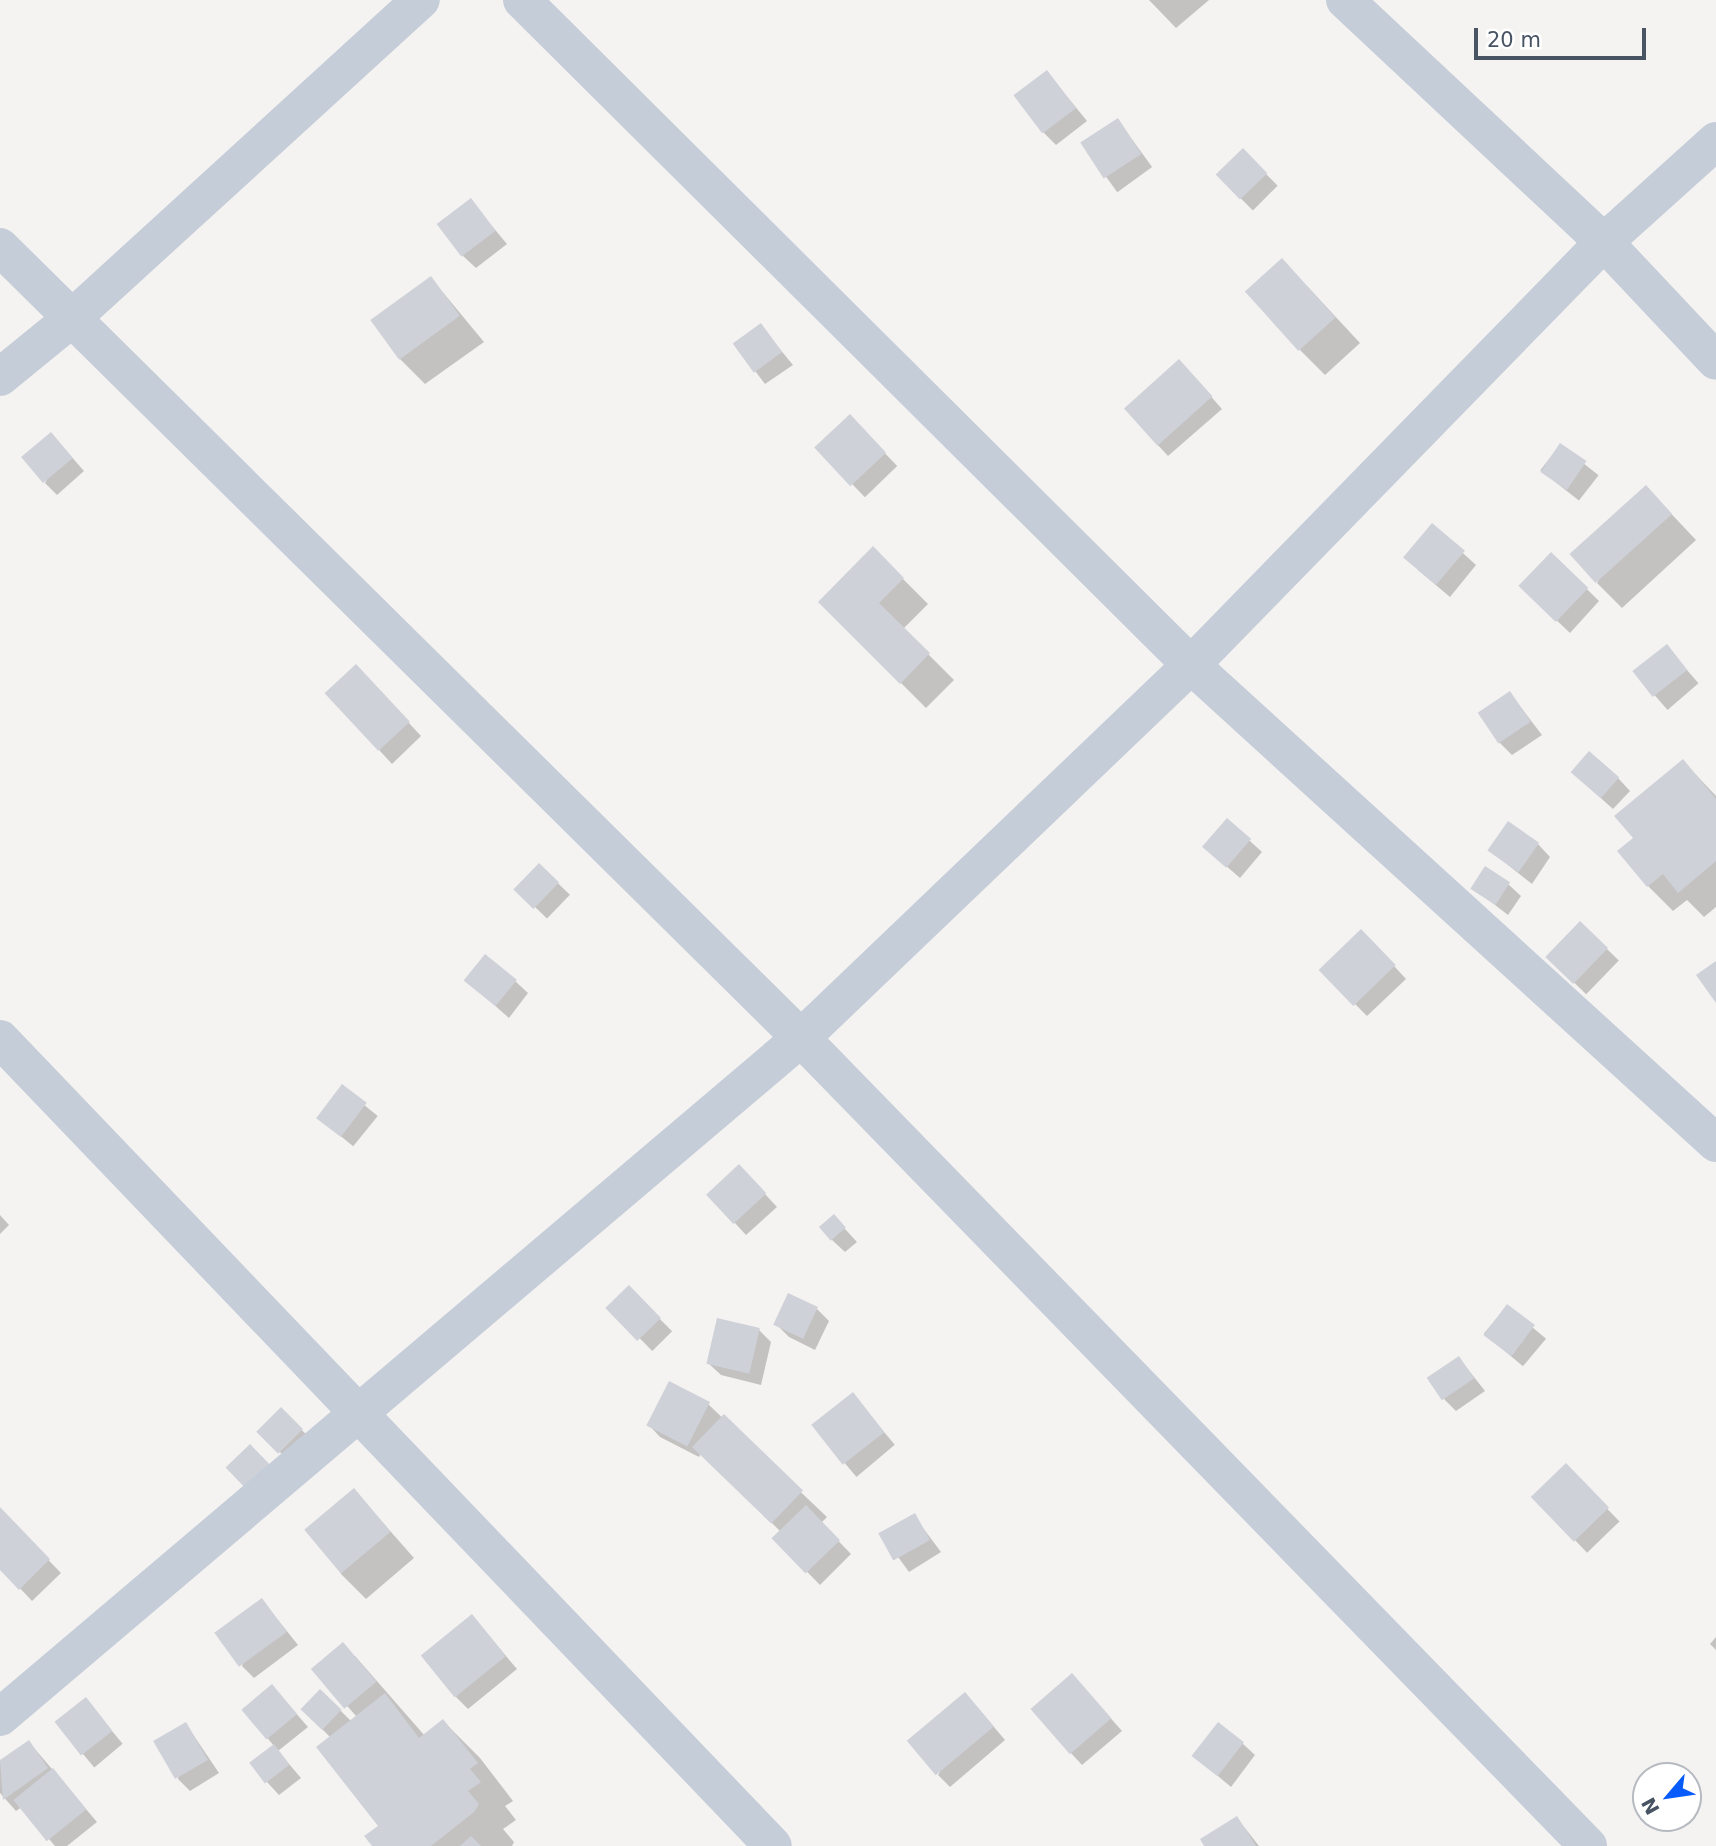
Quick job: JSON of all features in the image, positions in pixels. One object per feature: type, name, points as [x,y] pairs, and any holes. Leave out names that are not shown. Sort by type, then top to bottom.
[{"type":"street","points":[[0,377],[69,320],[421,0]]},
{"type":"street","points":[[522,0],[1191,665],[1716,1143]]},
{"type":"street","points":[[1345,0],[1604,243],[1716,361]]},
{"type":"street","points":[[0,1717],[802,1038],[1191,665],[1604,243],[1716,141]]},
{"type":"street","points":[[0,247],[69,320],[802,1038],[1588,1846]]},
{"type":"street","points":[[0,1039],[773,1846]]},
{"type":"building","points":[[1047,70],[1076,108],[1042,134],[1013,95]]},
{"type":"building","points":[[1118,118],[1141,154],[1104,179],[1080,143]]},
{"type":"building","points":[[1243,148],[1267,173],[1240,200],[1216,174]]},
{"type":"building","points":[[471,198],[496,231],[461,257],[437,224]]},
{"type":"building","points":[[1282,258],[1336,317],[1298,351],[1245,291]]},
{"type":"building","points":[[431,276],[460,316],[399,360],[370,320]]},
{"type":"building","points":[[761,323],[782,352],[754,373],[733,344]]},
{"type":"building","points":[[1179,359],[1212,396],[1157,446],[1124,409]]},
{"type":"building","points":[[850,414],[886,453],[850,486],[814,447]]},
{"type":"building","points":[[51,432],[73,458],[43,483],[21,457]]},
{"type":"building","points":[[1560,443],[1587,461],[1567,490],[1540,472]]},
{"type":"building","points":[[1646,485],[1672,514],[1596,583],[1569,554]]},
{"type":"building","points":[[1432,523],[1465,551],[1436,585],[1403,557]]},
{"type":"building","points":[[873,546],[904,578],[879,603],[930,653],[900,684],[818,602]]},
{"type":"building","points":[[1551,552],[1588,588],[1556,622],[1518,586]]},
{"type":"building","points":[[1667,644],[1687,670],[1653,697],[1632,671]]},
{"type":"building","points":[[356,664],[410,722],[378,751],[325,693]]},
{"type":"building","points":[[1510,691],[1531,722],[1498,743],[1478,713]]},
{"type":"building","points":[[1589,751],[1619,777],[1601,798],[1571,772]]},
{"type":"building","points":[[1683,759],[1716,799],[1716,861],[1678,893],[1663,874],[1647,887],[1617,851],[1633,838],[1614,816]]},
{"type":"building","points":[[1227,818],[1251,839],[1226,868],[1202,847]]},
{"type":"building","points":[[1508,821],[1539,843],[1518,872],[1487,850]]},
{"type":"building","points":[[539,863],[559,882],[533,909],[513,890]]},
{"type":"building","points":[[1485,866],[1510,882],[1495,905],[1470,889]]},
{"type":"building","points":[[1580,921],[1608,948],[1573,984],[1545,957]]},
{"type":"building","points":[[1361,929],[1396,965],[1353,1006],[1319,970]]},
{"type":"building","points":[[485,954],[517,980],[495,1006],[464,980]]},
{"type":"building","points":[[1716,961],[1716,1003],[1696,975]]},
{"type":"building","points":[[342,1084],[367,1103],[341,1137],[316,1118]]},
{"type":"building","points":[[739,1164],[766,1193],[733,1224],[706,1195]]},
{"type":"building","points":[[834,1214],[846,1228],[831,1241],[819,1227]]},
{"type":"building","points":[[629,1285],[661,1318],[637,1341],[605,1308]]},
{"type":"building","points":[[788,1293],[818,1307],[803,1339],[773,1325]]},
{"type":"building","points":[[1507,1304],[1535,1325],[1511,1356],[1484,1335]]},
{"type":"building","points":[[717,1318],[760,1328],[749,1374],[706,1364]]},
{"type":"building","points":[[1459,1356],[1474,1378],[1442,1400],[1427,1378]]},
{"type":"building","points":[[669,1381],[710,1402],[687,1446],[646,1426]]},
{"type":"building","points":[[853,1392],[884,1432],[843,1465],[811,1425]]},
{"type":"building","points":[[281,1407],[303,1429],[278,1454],[256,1432]]},
{"type":"building","points":[[724,1414],[803,1490],[771,1524],[692,1447]]},
{"type":"building","points":[[250,1444],[271,1466],[246,1489],[226,1468]]},
{"type":"building","points":[[1566,1463],[1609,1508],[1574,1542],[1531,1497]]},
{"type":"building","points":[[354,1488],[391,1532],[341,1573],[304,1530]]},
{"type":"building","points":[[806,1505],[840,1540],[806,1574],[771,1538]]},
{"type":"building","points":[[0,1507],[50,1559],[19,1590],[0,1570]]},
{"type":"building","points":[[915,1513],[930,1540],[893,1560],[878,1533]]},
{"type":"building","points":[[262,1598],[287,1632],[239,1667],[214,1633]]},
{"type":"building","points":[[472,1614],[506,1656],[455,1698],[421,1656]]},
{"type":"building","points":[[343,1642],[376,1682],[344,1709],[311,1669]]},
{"type":"building","points":[[1072,1673],[1111,1718],[1070,1754],[1030,1709]]},
{"type":"building","points":[[272,1684],[297,1714],[266,1740],[241,1710]]},
{"type":"building","points":[[320,1689],[342,1710],[322,1730],[301,1709]]},
{"type":"building","points":[[965,1692],[994,1726],[936,1775],[907,1741]]},
{"type":"building","points":[[385,1693],[419,1738],[443,1719],[478,1763],[470,1769],[481,1782],[468,1791],[479,1804],[474,1812],[431,1846],[372,1846],[364,1836],[378,1826],[316,1747]]},
{"type":"building","points":[[86,1697],[112,1731],[81,1756],[54,1722]]},
{"type":"building","points":[[186,1722],[208,1760],[175,1779],[153,1741]]},
{"type":"building","points":[[1218,1722],[1244,1742],[1218,1776],[1192,1756]]},
{"type":"building","points":[[29,1740],[48,1768],[3,1800],[0,1760]]},
{"type":"building","points":[[274,1744],[290,1765],[265,1783],[249,1763]]},
{"type":"building","points":[[53,1768],[86,1809],[47,1841],[13,1800]]},
{"type":"building","points":[[1237,1816],[1256,1846],[1204,1846],[1200,1839]]},
{"type":"building","points":[[471,1836],[481,1846],[460,1846]]}]
